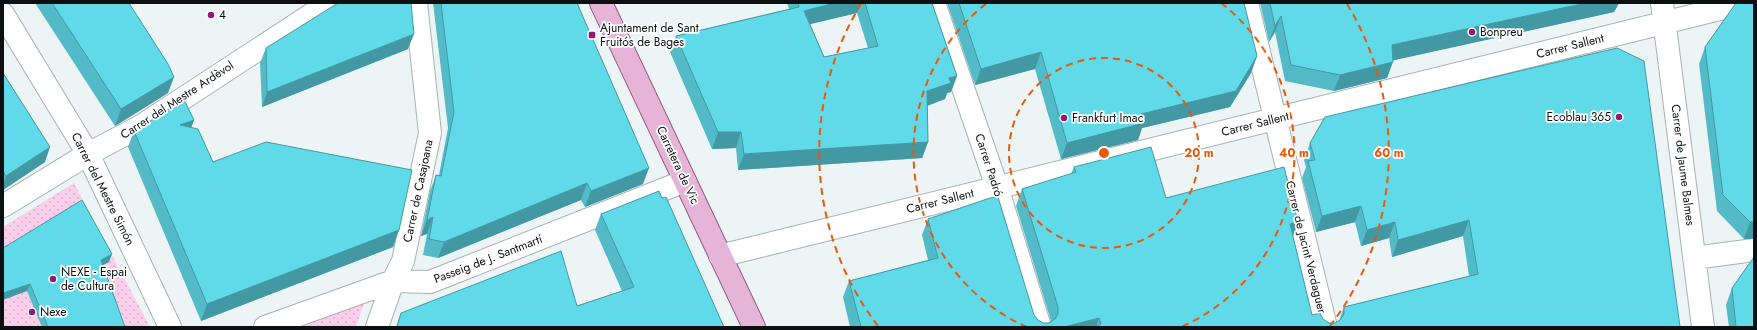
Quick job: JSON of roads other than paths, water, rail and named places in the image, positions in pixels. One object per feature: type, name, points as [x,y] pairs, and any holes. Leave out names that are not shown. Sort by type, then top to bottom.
[{"type":"main road","name":"Carretera de Vic","points":[[601,3],[754,327]]},
{"type":"street","name":"Carrer del Mestre Ardèvol","points":[[3,206],[88,154],[141,126],[329,3]]},
{"type":"street","name":"Carrer de Casajoana","points":[[378,327],[393,281],[403,261],[430,133],[416,3]]},
{"type":"street","name":"Carrer Padró","points":[[934,3],[997,187],[1040,327]]},
{"type":"street","name":"Carrer de Jacint Verdaguer","points":[[1247,3],[1326,327]]},
{"type":"street","name":"Carrer Sallent","points":[[720,256],[1275,119],[1663,13],[1744,3]]},
{"type":"street","name":"Carrer de Jaume Balmes","points":[[1663,13],[1703,327]]},
{"type":"street","name":"Carrer del Mestre Simón","points":[[3,14],[88,154],[170,327]]},
{"type":"street","name":"Passeig de J. Santmartí","points":[[264,327],[393,281],[430,282],[685,181]]},
{"type":"street","points":[[1694,258],[1754,250]]},
{"type":"place","name":"4","points":[[211,15]]},
{"type":"place","name":"Bonpreu","points":[[1472,32]]},
{"type":"place","name":"Ajuntament de Sant Fruitós de Bages","points":[[592,35]]},
{"type":"place","name":"Ecoblau 365","points":[[1619,117]]},
{"type":"place","name":"Frankfurt Imac","points":[[1064,118]]},
{"type":"place","name":"NEXE - Espai de Cultura","points":[[53,279]]},
{"type":"place","name":"Nexe","points":[[32,312]]}]
